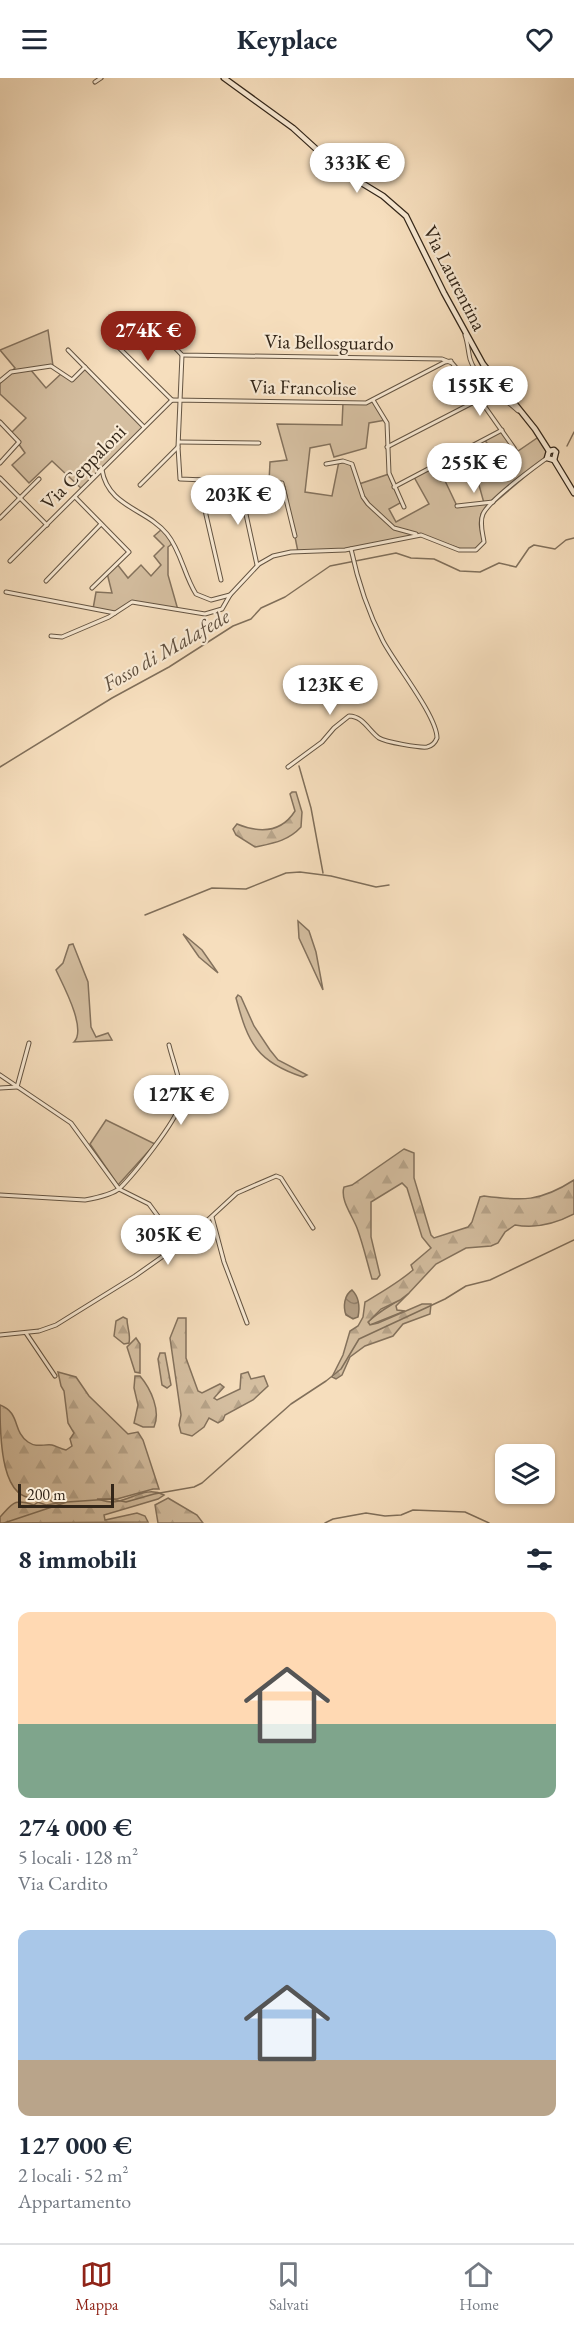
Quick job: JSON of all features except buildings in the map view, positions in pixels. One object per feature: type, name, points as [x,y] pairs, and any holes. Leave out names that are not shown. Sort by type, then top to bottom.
[{"type":"main road","name":"Via Laurentina","points":[[224,78],[293,128],[337,168],[400,209],[413,227],[476,352],[549,451],[556,452],[554,460],[574,493]]},
{"type":"main road","points":[[549,451],[547,458],[554,460]]},
{"type":"street","points":[[95,82],[101,78]]},
{"type":"street","points":[[147,320],[182,355],[179,478],[283,483],[295,536]]},
{"type":"street","points":[[125,324],[106,330],[104,333],[172,400],[180,400]]},
{"type":"street","points":[[465,333],[470,355],[477,370],[486,383],[519,412]]},
{"type":"street","points":[[68,350],[144,427]]},
{"type":"street","points":[[470,355],[473,351],[476,352]]},
{"type":"street","name":"Via Bellosguardo","points":[[182,355],[451,361]]},
{"type":"street","points":[[440,359],[440,365]]},
{"type":"street","points":[[451,361],[514,448]]},
{"type":"street","name":"Via Francolise","points":[[180,400],[366,403],[451,361]]},
{"type":"street","points":[[0,381],[11,372],[50,366],[72,380],[85,368]]},
{"type":"street","points":[[464,377],[477,370]]},
{"type":"street","points":[[387,447],[480,399]]},
{"type":"street","name":"Via Ceppaloni","points":[[10,561],[172,400]]},
{"type":"street","points":[[373,400],[387,423],[388,468],[404,507]]},
{"type":"street","points":[[0,422],[20,443],[0,463]]},
{"type":"street","points":[[394,487],[502,430]]},
{"type":"street","points":[[179,442],[259,444]]},
{"type":"street","points":[[140,485],[178,447]]},
{"type":"street","points":[[326,464],[341,461],[352,464],[363,497],[397,530],[421,535],[459,550],[476,550],[484,543],[481,524],[483,514],[518,479],[547,458]]},
{"type":"street","points":[[102,470],[106,483],[116,498],[168,534],[197,595],[211,600],[230,596]]},
{"type":"street","points":[[0,478],[47,525]]},
{"type":"street","points":[[0,518],[39,479]]},
{"type":"street","points":[[198,480],[221,580]]},
{"type":"street","points":[[239,482],[257,565]]},
{"type":"street","points":[[75,497],[129,552],[92,588]]},
{"type":"street","points":[[457,506],[494,502]]},
{"type":"street","points":[[46,580],[101,524]]},
{"type":"street","points":[[51,636],[62,638],[134,602],[211,614],[222,609],[230,596],[257,565],[270,558],[284,554],[351,549],[396,538],[421,535]]},
{"type":"street","points":[[288,767],[322,742],[349,716],[357,717],[384,740],[425,747],[434,744],[437,738],[434,725],[382,640],[365,603],[351,549]]},
{"type":"street","points":[[6,592],[115,613]]},
{"type":"street","points":[[17,1087],[29,1043]]},
{"type":"street","points":[[0,1195],[85,1200],[119,1189],[165,1132],[179,1107],[180,1094],[169,1045]]},
{"type":"street","points":[[0,1075],[71,1123],[119,1189],[149,1204],[179,1245]]},
{"type":"street","points":[[0,1088],[17,1087]]},
{"type":"street","points":[[0,1335],[44,1330],[56,1325],[135,1276],[179,1245],[239,1191],[278,1176],[313,1228]]},
{"type":"street","points":[[212,1217],[224,1262],[247,1323]]},
{"type":"street","points":[[26,1333],[55,1376]]},
{"type":"green space","points":[[48,330],[53,366],[30,369],[46,388],[62,373],[70,380],[85,367],[144,427],[83,490],[52,461],[29,483],[12,465],[25,453],[11,433],[26,418],[0,394],[0,381],[15,368],[0,350]]},
{"type":"green space","points":[[373,400],[386,420],[369,423],[366,448],[334,457],[330,444],[310,448],[305,492],[332,496],[339,461],[350,463],[359,484],[389,474],[402,502],[389,509],[396,522],[429,504],[414,477],[437,464],[457,506],[484,503],[474,467],[495,454],[484,439],[502,430],[518,451],[540,436],[548,450],[555,451],[552,460],[547,458],[481,514],[484,540],[479,548],[464,550],[421,535],[351,549],[298,552],[285,487],[283,483],[269,482],[270,462],[287,460],[277,424],[342,425],[343,403],[366,403]]},
{"type":"green space","points":[[162,529],[173,543],[168,547],[168,575],[178,610],[132,602],[115,613],[93,609],[96,592],[112,593],[107,573],[117,564],[128,578],[141,565],[151,576],[161,565],[154,556],[164,546],[154,536]]},
{"type":"green space","points":[[296,792],[302,812],[301,827],[296,832],[280,841],[255,847],[236,835],[233,829],[237,824],[261,830],[283,824],[295,811],[290,794]]},
{"type":"green space","points":[[298,921],[309,931],[316,952],[323,990],[299,938]]},
{"type":"green space","points":[[183,934],[202,950],[218,973],[199,957]]},
{"type":"green space","points":[[73,944],[88,982],[91,1027],[96,1037],[108,1033],[112,1040],[74,1042],[78,1027],[76,1017],[56,970],[63,963],[69,945]]},
{"type":"green space","points":[[238,995],[254,1026],[278,1060],[307,1075],[303,1077],[275,1065],[257,1049],[245,1027],[236,998]]},
{"type":"green space","points":[[106,1120],[155,1144],[118,1185],[90,1144]]},
{"type":"green space","points":[[404,1149],[414,1153],[414,1178],[431,1235],[434,1238],[468,1227],[472,1222],[480,1197],[530,1198],[551,1192],[574,1180],[574,1214],[545,1225],[515,1225],[505,1232],[498,1243],[491,1246],[466,1248],[436,1264],[409,1293],[381,1309],[368,1322],[370,1325],[378,1323],[422,1304],[431,1304],[430,1314],[403,1324],[393,1336],[365,1346],[350,1357],[342,1375],[336,1379],[332,1377],[343,1355],[350,1331],[358,1326],[363,1317],[365,1302],[407,1275],[413,1270],[411,1265],[431,1248],[422,1237],[407,1188],[402,1183],[371,1202],[371,1237],[380,1275],[377,1279],[372,1279],[359,1234],[345,1202],[344,1187],[352,1185]]},
{"type":"green space","points":[[409,1293],[396,1306],[397,1310],[405,1311],[370,1325],[368,1322],[373,1317]]},
{"type":"green space","points":[[123,1317],[127,1319],[130,1337],[129,1343],[124,1344],[114,1336],[116,1321]]},
{"type":"green space","points":[[178,1318],[186,1318],[186,1358],[198,1391],[202,1393],[220,1384],[224,1387],[214,1398],[217,1400],[240,1389],[241,1374],[248,1372],[251,1379],[264,1376],[268,1386],[253,1400],[225,1415],[218,1423],[209,1418],[204,1427],[192,1436],[181,1433],[179,1425],[181,1415],[170,1338]]},
{"type":"green space","points":[[136,1338],[140,1344],[140,1373],[135,1372],[127,1347]]},
{"type":"green space","points":[[160,1353],[165,1353],[171,1385],[167,1388],[162,1385],[158,1359]]},
{"type":"green space","points":[[58,1372],[76,1377],[89,1396],[128,1434],[138,1432],[143,1440],[159,1489],[117,1499],[97,1499],[109,1502],[118,1501],[150,1492],[164,1495],[158,1499],[104,1515],[105,1520],[137,1513],[145,1516],[148,1522],[0,1523],[0,1517],[14,1503],[34,1505],[38,1502],[46,1505],[65,1502],[53,1502],[42,1496],[28,1497],[18,1492],[10,1481],[5,1467],[1,1434],[0,1405],[11,1413],[23,1438],[31,1444],[52,1445],[66,1450],[72,1446],[70,1439],[74,1433],[68,1423],[64,1391]]},
{"type":"green space","points":[[135,1376],[140,1376],[154,1400],[156,1421],[154,1427],[143,1427],[134,1423],[138,1405],[134,1388]]},
{"type":"green space","points":[[168,1498],[197,1515],[203,1523],[158,1523],[155,1505]]},
{"type":"water","points":[[352,1290],[358,1299],[359,1306],[358,1317],[353,1319],[346,1315],[345,1308],[346,1298]]},
{"type":"waterway","points":[[567,446],[574,432]]},
{"type":"waterway","name":"Fosso di Malafede","points":[[0,767],[112,698],[169,667],[233,626],[251,619],[261,608],[285,597],[330,566],[396,553],[411,558],[434,559],[460,571],[480,572],[499,563],[516,567],[529,548],[534,545],[555,549],[566,540],[574,538]]},
{"type":"waterway","points":[[299,766],[311,808],[323,873]]},
{"type":"waterway","points":[[145,915],[212,888],[246,889],[286,873],[300,872],[331,876],[376,887],[389,885]]},
{"type":"waterway","points":[[4,1523],[67,1502],[111,1499],[126,1502],[194,1487],[202,1483],[291,1404],[341,1369],[359,1339],[445,1299],[466,1286],[490,1280],[574,1240]]},
{"type":"waterway","points":[[325,1523],[333,1519],[366,1513],[385,1516],[401,1515],[413,1510],[465,1512],[489,1523]]}]
